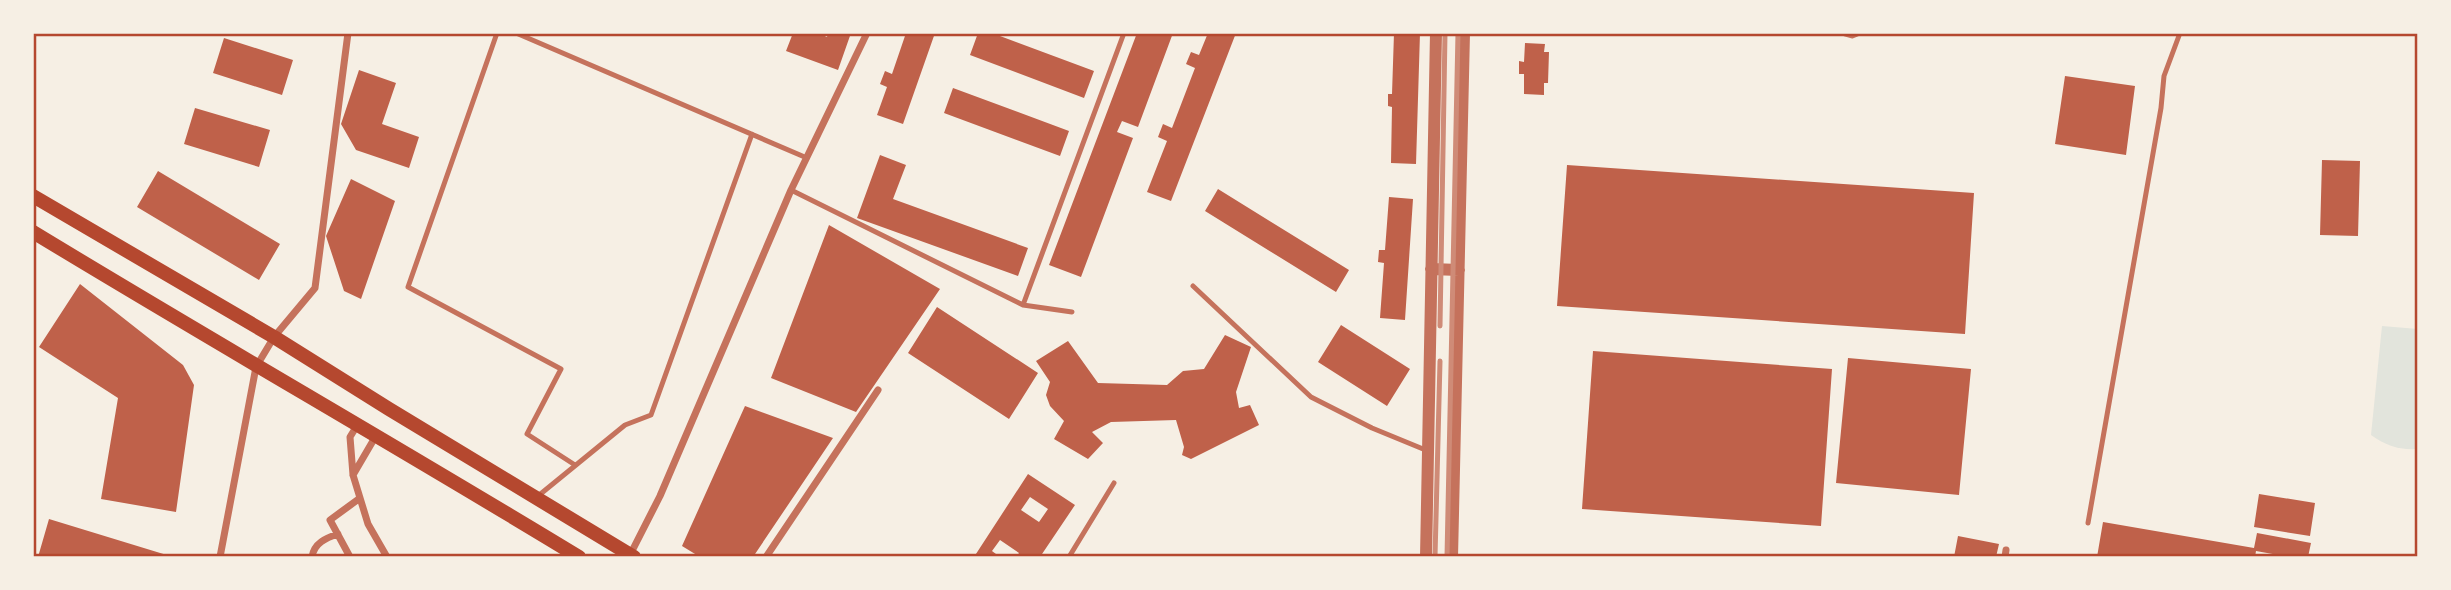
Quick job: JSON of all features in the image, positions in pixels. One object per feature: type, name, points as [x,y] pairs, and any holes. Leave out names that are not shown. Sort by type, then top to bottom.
[{"type":"main road","points":[[33,196],[274,337],[631,556]]},
{"type":"main road","points":[[33,232],[579,557]]},
{"type":"street","points":[[220,557],[256,367],[274,337],[315,288],[348,33]]},
{"type":"street","points":[[631,556],[660,496],[792,190],[867,33]]},
{"type":"street","points":[[1426,557],[1436,33]]},
{"type":"street","points":[[1452,557],[1464,33]]},
{"type":"street","points":[[1845,33],[1857,33]]},
{"type":"street","points":[[1431,269],[1459,270]]},
{"type":"street","points":[[766,557],[878,390]]},
{"type":"street","points":[[358,424],[350,437],[353,475],[368,524],[387,557]]},
{"type":"street","points":[[353,475],[377,435]]},
{"type":"street","points":[[350,557],[330,520],[360,498]]},
{"type":"street","points":[[312,557],[313,549],[319,543],[338,534]]},
{"type":"lane","points":[[497,33],[408,287],[561,369],[527,433],[575,465]]},
{"type":"lane","points":[[516,33],[807,158]]},
{"type":"lane","points":[[1023,305],[1124,33]]},
{"type":"lane","points":[[2088,523],[2161,108],[2164,76],[2180,33]]},
{"type":"lane","points":[[536,498],[625,425],[651,415],[752,134]]},
{"type":"lane","points":[[792,190],[1023,305],[1072,312]]},
{"type":"lane","points":[[1193,286],[1311,397],[1372,428],[1428,451]]},
{"type":"lane","points":[[1069,557],[1114,483]]},
{"type":"shaded area","points":[[2382,326],[2418,329],[2418,449],[2393,446],[2371,435]]},
{"type":"building","points":[[793,33],[818,33],[827,37],[828,33],[851,33],[838,70],[786,51]]},
{"type":"building","points":[[906,33],[935,33],[903,124],[877,115],[887,87],[880,84],[885,71],[892,74]]},
{"type":"building","points":[[978,33],[992,33],[1094,71],[1084,98],[970,55]]},
{"type":"building","points":[[1137,33],[1173,33],[1138,127],[1122,121],[1117,132],[1133,138],[1081,277],[1049,265]]},
{"type":"building","points":[[1208,33],[1236,33],[1171,201],[1147,192],[1167,141],[1158,137],[1163,124],[1172,128],[1195,68],[1186,64],[1191,52],[1199,55]]},
{"type":"building","points":[[1394,33],[1420,33],[1416,164],[1391,163],[1392,107],[1388,106],[1388,94],[1392,94]]},
{"type":"building","points":[[224,38],[293,60],[282,95],[213,73]]},
{"type":"building","points":[[1525,43],[1545,44],[1544,52],[1549,52],[1548,83],[1544,83],[1544,95],[1524,94],[1524,74],[1519,74],[1519,61],[1524,62]]},
{"type":"building","points":[[359,70],[396,83],[382,124],[419,137],[409,168],[356,150],[341,124]]},
{"type":"building","points":[[2065,76],[2135,86],[2126,155],[2055,144]]},
{"type":"building","points":[[953,88],[1069,131],[1060,156],[944,113]]},
{"type":"building","points":[[195,108],[270,130],[259,167],[184,144]]},
{"type":"building","points":[[880,155],[906,165],[893,199],[1028,248],[1018,276],[857,218]]},
{"type":"building","points":[[2322,160],[2360,161],[2358,236],[2320,235]]},
{"type":"building","points":[[1567,165],[1974,193],[1965,334],[1557,306]]},
{"type":"building","points":[[158,171],[280,244],[259,280],[137,207]]},
{"type":"building","points":[[351,179],[395,201],[361,299],[344,291],[326,236]]},
{"type":"building","points":[[1218,189],[1349,270],[1336,292],[1205,211]]},
{"type":"building","points":[[1389,197],[1413,199],[1405,320],[1380,318],[1384,263],[1378,262],[1379,250],[1385,250]]},
{"type":"building","points":[[829,225],[940,289],[856,412],[771,378]]},
{"type":"building","points":[[80,284],[183,365],[194,385],[176,512],[101,499],[118,398],[39,347]]},
{"type":"building","points":[[937,307],[1038,373],[1009,419],[908,353]]},
{"type":"building","points":[[1341,325],[1410,369],[1387,406],[1318,362]]},
{"type":"building","points":[[1225,335],[1251,347],[1236,392],[1239,408],[1250,405],[1259,425],[1191,459],[1182,455],[1184,447],[1176,420],[1111,422],[1092,432],[1103,443],[1088,459],[1054,439],[1064,421],[1050,406],[1046,395],[1050,382],[1036,361],[1068,341],[1098,383],[1167,385],[1183,371],[1204,369]]},
{"type":"building","points":[[1593,351],[1832,369],[1821,526],[1582,509]]},
{"type":"building","points":[[1848,358],[1971,369],[1959,495],[1836,483]]},
{"type":"building","points":[[745,406],[833,438],[753,557],[700,557],[682,546]]},
{"type":"building","points":[[1028,474],[1075,505],[1040,557],[1016,557],[1019,553],[1000,540],[992,551],[1000,557],[974,557]],"holes":[[[1030,497],[1048,509],[1039,522],[1021,510]]]},
{"type":"building","points":[[2259,494],[2315,503],[2310,536],[2254,527]]},
{"type":"building","points":[[49,519],[170,556],[170,557],[38,557]]},
{"type":"building","points":[[2103,522],[2254,548],[2257,533],[2311,543],[2308,557],[2289,557],[2256,551],[2255,557],[2097,557]]},
{"type":"building","points":[[1958,536],[1999,544],[1996,557],[1954,557]]},
{"type":"railway","points":[[1440,326],[1445,33]]},
{"type":"railway","points":[[1447,557],[1458,33]]},
{"type":"railway","points":[[1435,557],[1440,361]]}]
